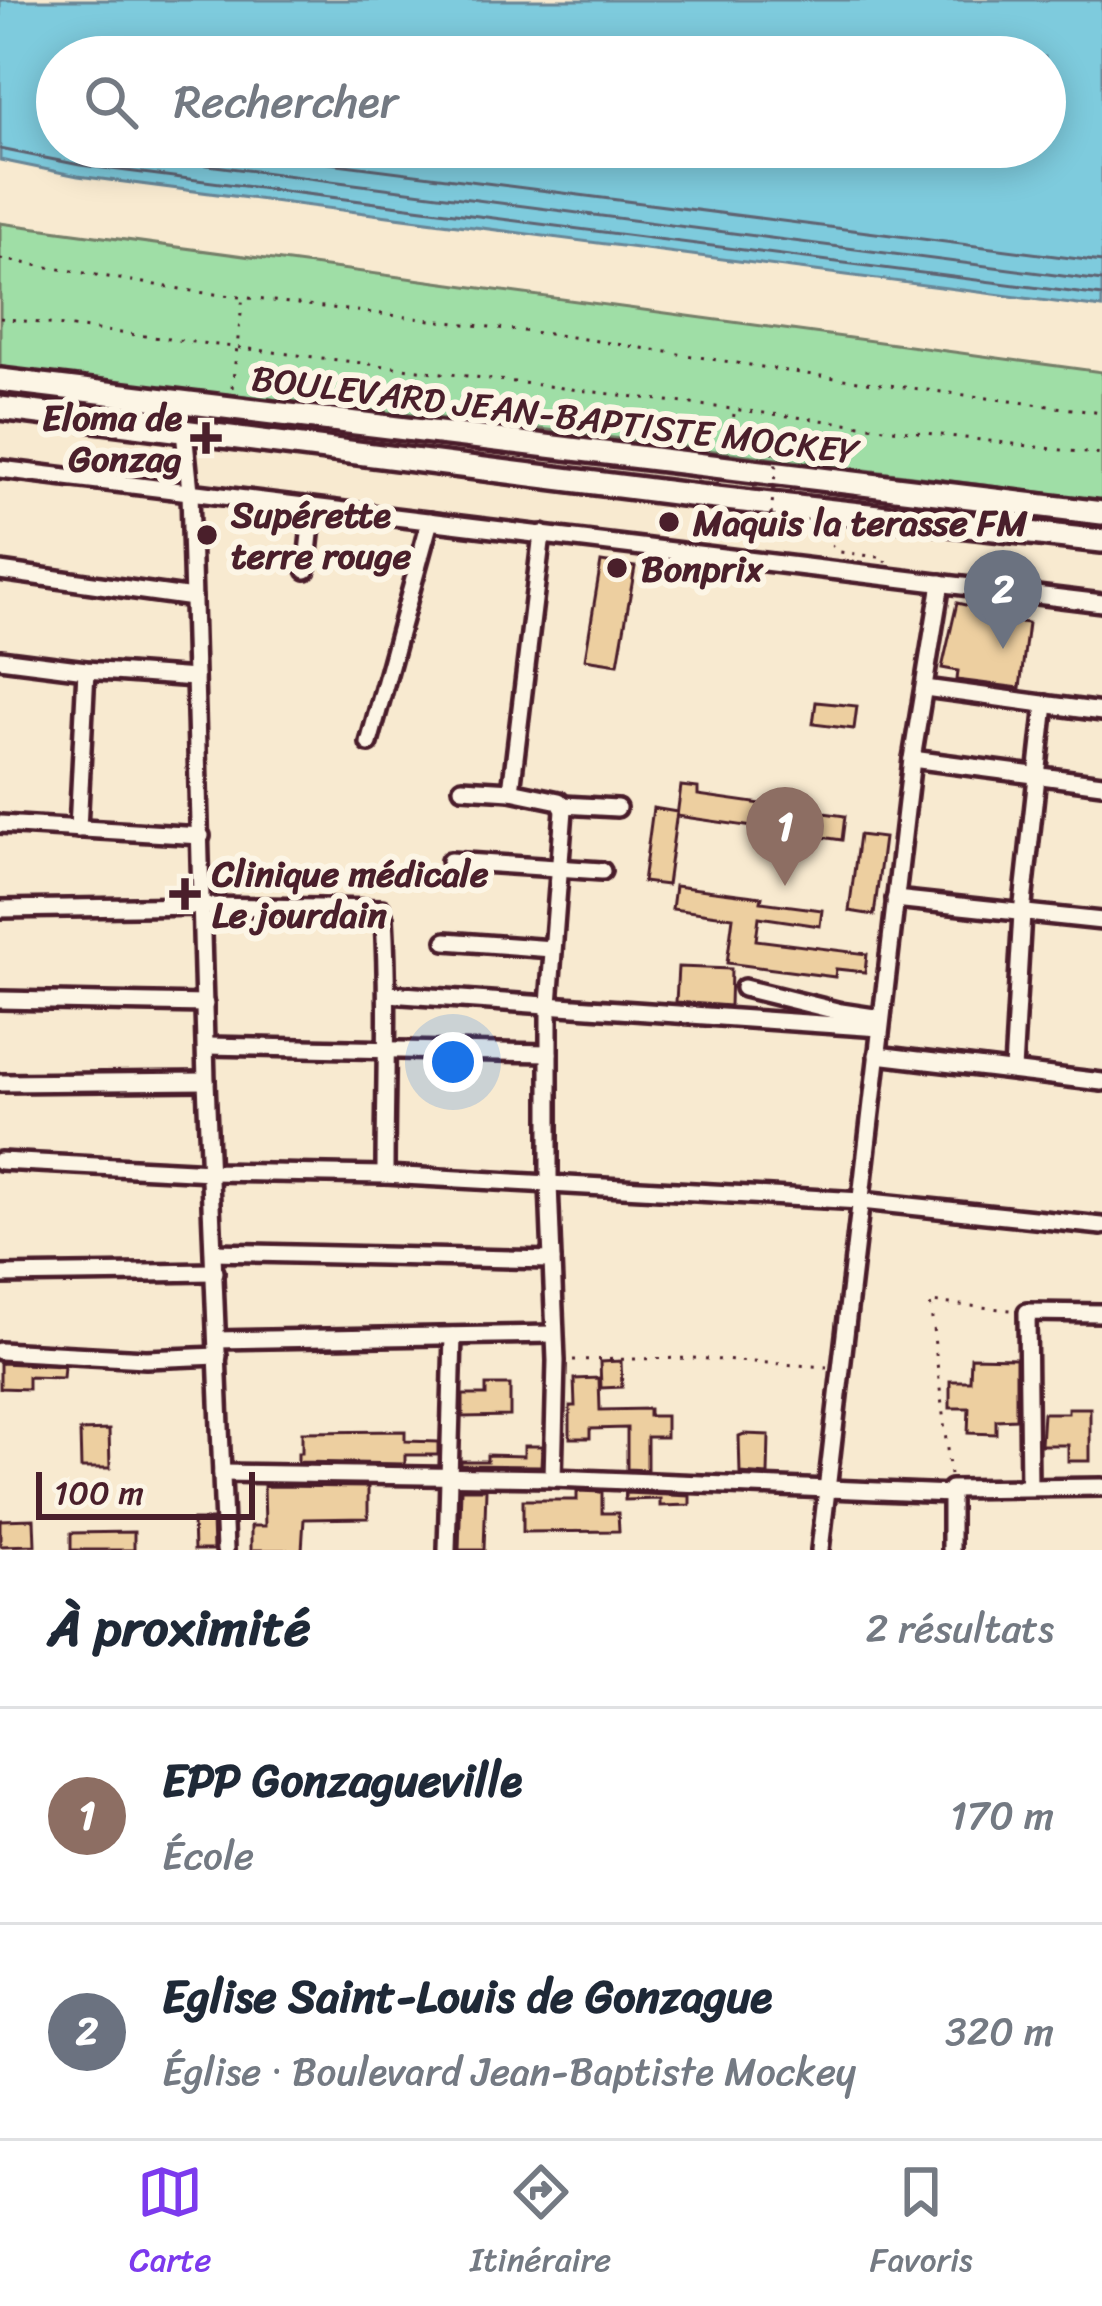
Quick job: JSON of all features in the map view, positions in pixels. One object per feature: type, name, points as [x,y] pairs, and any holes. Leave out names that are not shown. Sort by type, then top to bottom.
[{"type":"highway","name":"BOULEVARD JEAN-BAPTISTE MOCKEY","points":[[0,380],[1102,513]]},
{"type":"highway","name":"BOULEVARD JEAN-BAPTISTE MOCKEY","points":[[0,408],[812,510],[1102,541]]},
{"type":"street","points":[[184,431],[190,491],[225,1550]]},
{"type":"street","points":[[0,469],[1102,603]]},
{"type":"street","points":[[306,570],[314,508]]},
{"type":"street","points":[[369,742],[430,521]]},
{"type":"street","points":[[511,791],[542,534]]},
{"type":"street","points":[[0,571],[193,598]]},
{"type":"street","points":[[820,1550],[912,759],[941,583]]},
{"type":"street","points":[[0,659],[195,679]]},
{"type":"street","points":[[77,829],[86,670]]},
{"type":"street","points":[[925,688],[1102,712]]},
{"type":"street","points":[[1013,1070],[1022,913],[1045,704]]},
{"type":"street","points":[[912,759],[1102,784]]},
{"type":"street","points":[[462,788],[511,791],[563,805],[617,808]]},
{"type":"street","points":[[553,1478],[556,1361],[548,1053],[563,805]]},
{"type":"street","points":[[0,824],[201,836]]},
{"type":"street","points":[[450,861],[602,872]]},
{"type":"street","points":[[895,898],[1102,921]]},
{"type":"street","points":[[0,909],[381,909],[388,994],[385,1175]]},
{"type":"street","points":[[446,941],[552,949]]},
{"type":"street","points":[[745,988],[881,1023]]},
{"type":"street","points":[[388,994],[881,1023]]},
{"type":"street","points":[[0,1000],[205,1004]]},
{"type":"street","points":[[206,1046],[548,1053]]},
{"type":"street","points":[[877,1055],[1102,1082]]},
{"type":"street","points":[[0,1083],[206,1081]]},
{"type":"street","points":[[0,1161],[385,1175],[861,1201],[1102,1226]]},
{"type":"street","points":[[214,1252],[552,1260]]},
{"type":"street","points":[[0,1275],[215,1272]]},
{"type":"street","points":[[1029,1487],[1027,1312],[1102,1313]]},
{"type":"street","points":[[0,1351],[130,1359],[218,1348],[554,1334]]},
{"type":"street","points":[[447,1550],[453,1336]]},
{"type":"street","points":[[222,1473],[553,1478],[952,1492],[1102,1487]]},
{"type":"street","points":[[951,1550],[952,1492]]},
{"type":"path","points":[[0,259],[243,297],[565,336],[812,375],[1102,412]]},
{"type":"path","points":[[227,407],[243,297]]},
{"type":"path","points":[[0,318],[1102,455]]},
{"type":"path","points":[[734,410],[730,442],[735,446],[812,458]]},
{"type":"path","points":[[770,527],[777,452]]},
{"type":"path","points":[[700,554],[703,534],[725,521],[814,531],[841,552],[886,558],[884,577]]},
{"type":"path","points":[[952,1492],[931,1302],[1027,1312]]},
{"type":"path","points":[[556,1361],[692,1358],[841,1368]]},
{"type":"green space","points":[[0,223],[1102,372],[1102,500],[566,432],[0,369]]},
{"type":"water","points":[[0,0],[1102,0],[1102,308],[39,168],[1066,168],[1066,36],[36,36],[36,167],[0,160]]},
{"type":"building","points":[[601,562],[635,567],[618,664],[585,659]]},
{"type":"building","points":[[957,603],[1020,612],[1019,622],[1028,623],[1020,688],[957,680],[958,671],[942,668]]},
{"type":"building","points":[[816,702],[857,706],[854,729],[813,724]]},
{"type":"building","points":[[681,786],[698,788],[698,795],[845,816],[842,840],[677,816]]},
{"type":"building","points":[[653,808],[677,812],[667,885],[643,882]]},
{"type":"building","points":[[859,835],[884,838],[874,915],[849,911]]},
{"type":"building","points":[[675,886],[822,910],[820,926],[759,917],[756,940],[867,954],[865,972],[836,969],[835,977],[727,963],[733,917],[672,909]]},
{"type":"building","points":[[678,967],[731,969],[730,1006],[676,1002]]},
{"type":"building","points":[[971,1357],[1016,1358],[1016,1419],[996,1420],[996,1434],[968,1433],[969,1408],[950,1408],[950,1381],[970,1381]]},
{"type":"building","points":[[621,1361],[622,1387],[601,1388],[600,1362]]},
{"type":"building","points":[[0,1363],[64,1366],[63,1378],[28,1377],[28,1389],[0,1388]]},
{"type":"building","points":[[599,1378],[600,1410],[649,1409],[649,1416],[666,1416],[666,1437],[647,1437],[647,1470],[627,1469],[627,1428],[590,1429],[590,1438],[570,1438],[574,1379]]},
{"type":"building","points":[[486,1385],[510,1385],[510,1416],[463,1417],[463,1395],[486,1395]]},
{"type":"building","points":[[1068,1408],[1090,1408],[1090,1461],[1068,1461],[1068,1445],[1041,1445],[1043,1413],[1068,1413]]},
{"type":"building","points":[[109,1430],[110,1468],[81,1468],[80,1431]]},
{"type":"building","points":[[405,1431],[405,1441],[438,1442],[438,1455],[405,1455],[405,1464],[298,1462],[302,1432]]},
{"type":"building","points":[[769,1435],[768,1475],[740,1473],[739,1436]]},
{"type":"building","points":[[524,1446],[542,1446],[541,1466],[461,1465],[461,1461],[487,1461],[487,1455],[524,1456]]},
{"type":"building","points":[[264,1486],[368,1487],[368,1518],[304,1519],[302,1550],[251,1550],[251,1526],[265,1526]]},
{"type":"building","points":[[461,1489],[486,1489],[484,1550],[459,1550]]},
{"type":"building","points":[[577,1491],[602,1492],[602,1513],[618,1513],[619,1531],[523,1532],[523,1500],[577,1500]]},
{"type":"building","points":[[625,1493],[690,1496],[690,1505],[660,1506],[660,1499],[625,1500]]},
{"type":"building","points":[[34,1519],[35,1545],[0,1546],[0,1520]]},
{"type":"building","points":[[193,1520],[212,1520],[213,1550],[194,1550]]},
{"type":"building","points":[[134,1532],[134,1550],[71,1550],[71,1533]]},
{"type":"place","name":"Eloma de Gonzag","points":[[206,438]]},
{"type":"place","name":"Maquis la terasse FM","points":[[669,522]]},
{"type":"place","name":"Supérette terre rouge","points":[[207,535]]},
{"type":"place","name":"Bonprix","points":[[617,568]]},
{"type":"place","name":"Eglise Saint-Louis de Gonzague","points":[[1003,649]]},
{"type":"place","name":"EPP Gonzagueville","points":[[785,886]]},
{"type":"place","name":"Clinique médicale Le jourdain","points":[[185,894]]}]
